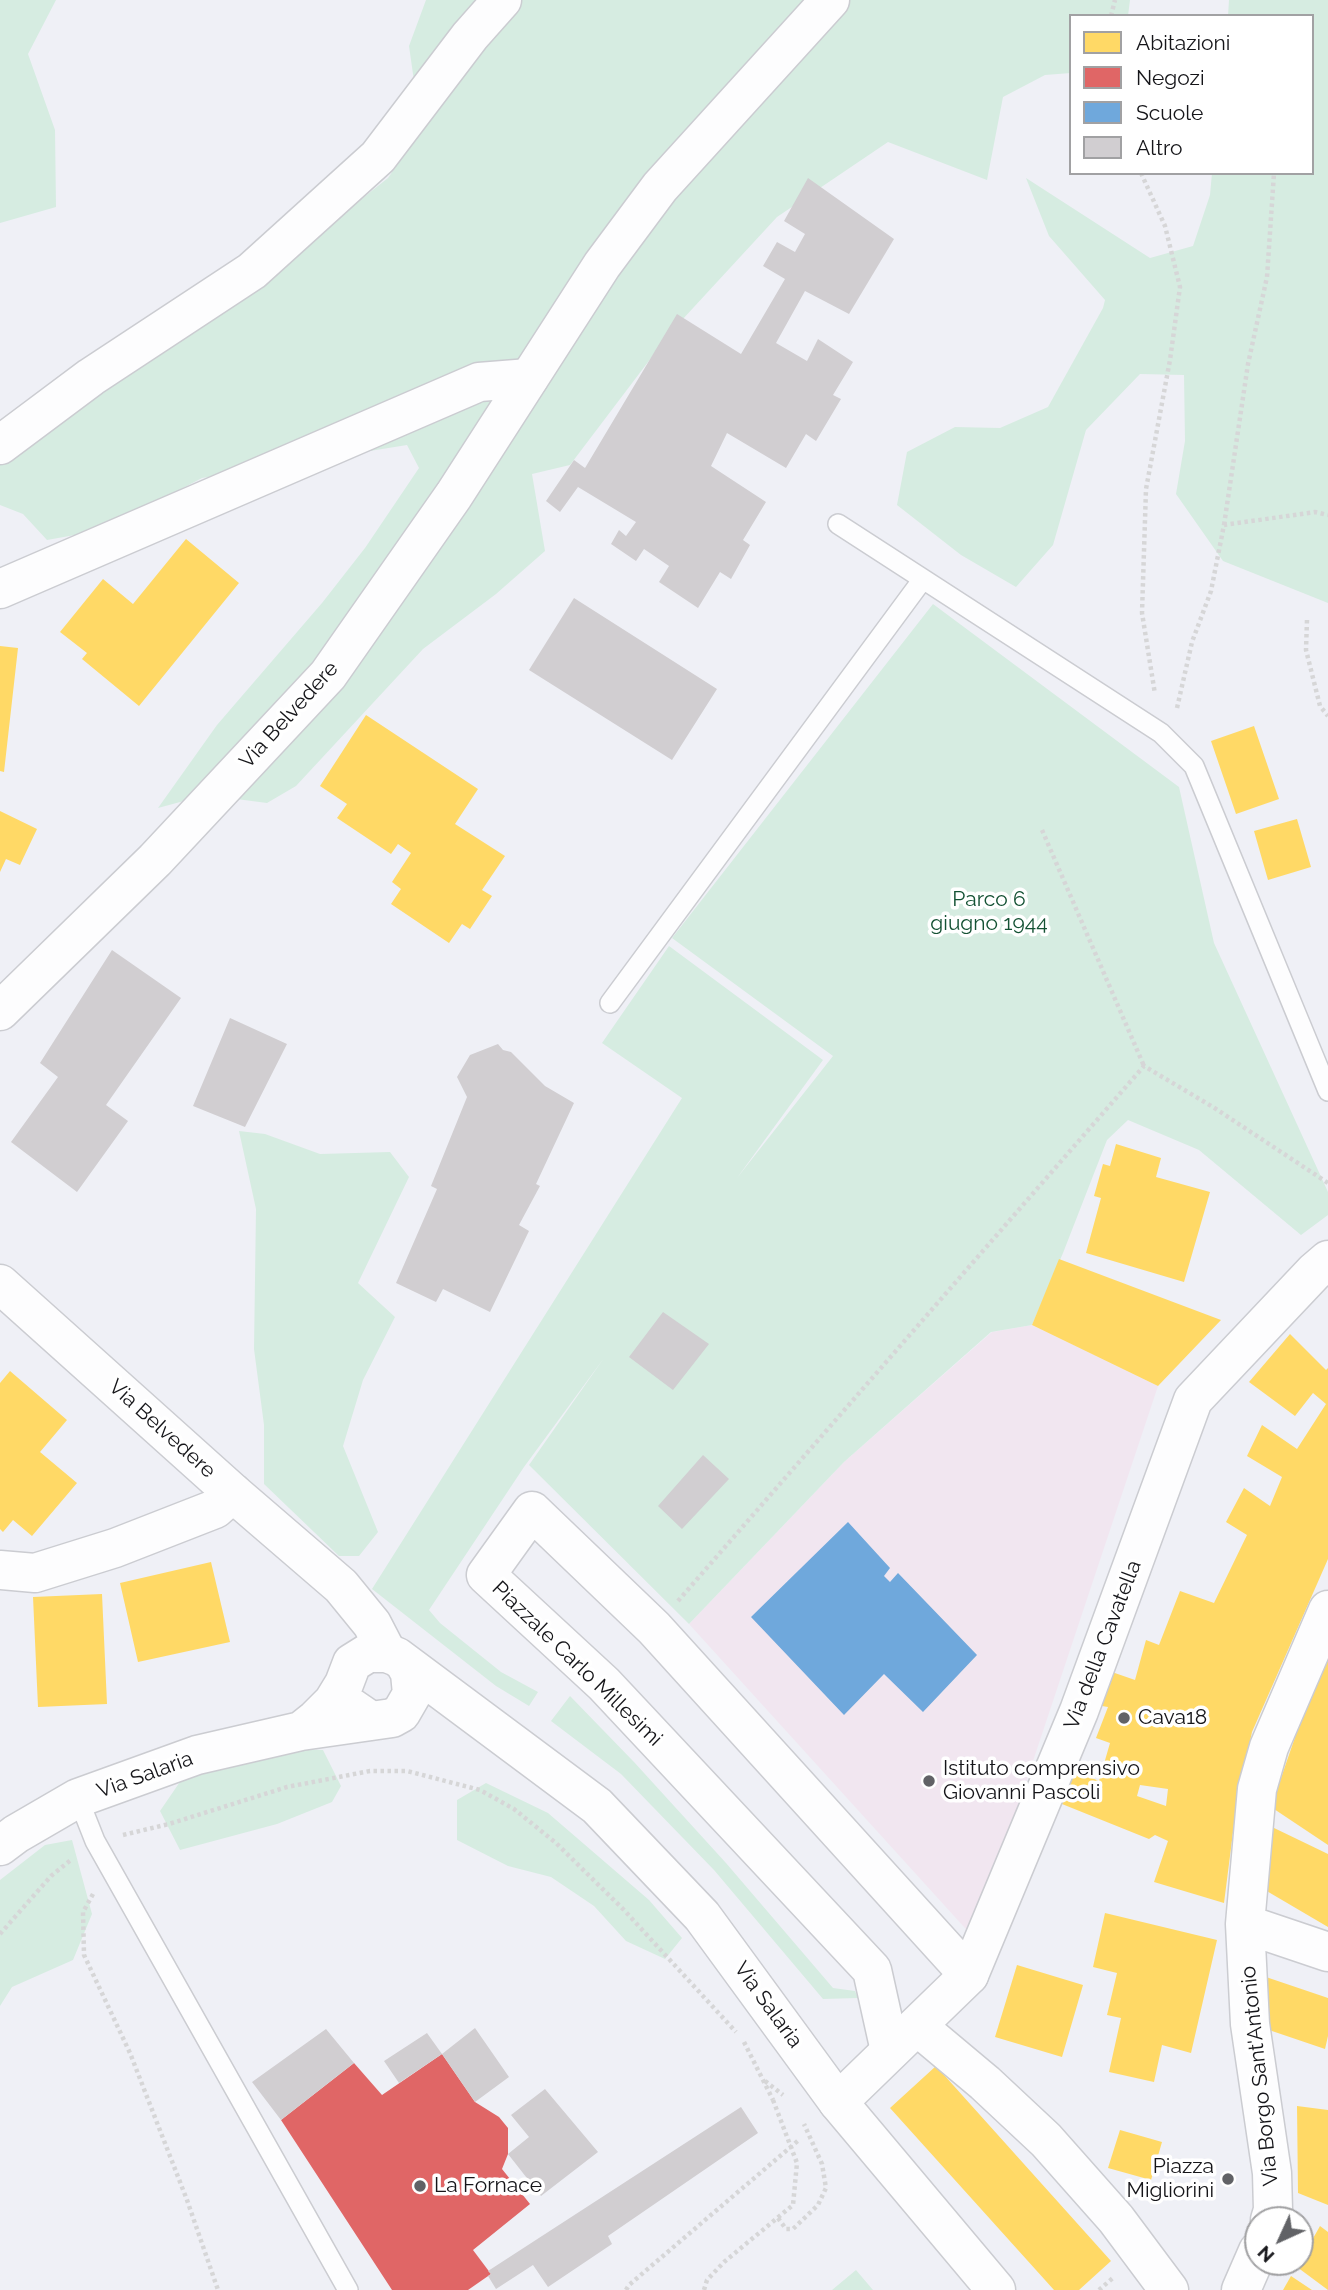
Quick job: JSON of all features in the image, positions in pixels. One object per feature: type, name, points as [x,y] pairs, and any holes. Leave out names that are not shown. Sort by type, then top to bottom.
[{"type":"street","points":[[0,444],[91,377],[252,271],[378,157],[470,36],[502,0]]},
{"type":"street","name":"Via Belvedere","points":[[0,1011],[155,860],[328,675],[454,495],[602,265],[660,187],[830,0]]},
{"type":"street","points":[[0,589],[479,382],[529,378]]},
{"type":"street","name":"Via della Cavatella","points":[[838,2102],[969,1975],[1079,1711],[1193,1400],[1328,1260]]},
{"type":"street","name":"Via Belvedere","points":[[0,1284],[341,1586],[372,1624],[372,1666],[348,1704],[354,1711],[382,1719]]},
{"type":"street","points":[[0,1570],[35,1573],[115,1548],[215,1509],[233,1493]]},
{"type":"street","name":"Piazzale Carlo Millesimi","points":[[904,2038],[872,1970],[604,1684],[485,1575],[532,1511],[654,1628],[969,1975]]},
{"type":"street","name":"Via Borgo Sant'Antonio","points":[[1273,2206],[1272,2173],[1251,2025],[1245,1924],[1257,1789],[1269,1747],[1328,1610]]},
{"type":"street","points":[[372,1666],[413,1684],[408,1704],[401,1713],[382,1719]]},
{"type":"street","points":[[301,1731],[372,1666]]},
{"type":"street","points":[[372,1666],[515,1744]]},
{"type":"street","name":"Via Salaria","points":[[0,1846],[78,1798],[197,1755],[301,1731],[382,1719],[435,1720],[477,1728],[515,1744],[597,1806],[702,1916],[838,2102],[996,2290]]},
{"type":"street","points":[[1245,1924],[1328,1952]]},
{"type":"street","points":[[904,2038],[985,2083],[1046,2140],[1116,2219],[1169,2290]]},
{"type":"lane","points":[[838,524],[1161,733],[1194,766],[1328,1091]]},
{"type":"lane","points":[[610,1003],[923,579]]},
{"type":"lane","points":[[78,1798],[108,1865],[348,2290]]},
{"type":"path","points":[[1141,175],[1165,226],[1180,287],[1170,360],[1146,489],[1142,613],[1161,733]]},
{"type":"path","points":[[1194,766],[1177,708],[1192,642],[1211,591],[1224,526],[1248,364],[1267,277],[1274,175]]},
{"type":"path","points":[[1224,526],[1315,512],[1328,515]]},
{"type":"path","points":[[1307,620],[1306,650],[1321,706],[1328,716]]},
{"type":"path","points":[[1042,830],[1144,1066],[1213,1107],[1328,1183]]},
{"type":"path","points":[[654,1628],[1144,1066]]},
{"type":"path","points":[[0,1934],[51,1876],[95,1841],[169,1824],[287,1787],[370,1770],[407,1771],[480,1790],[514,1809],[556,1843],[624,1910],[742,2039],[773,2100],[797,2163],[793,2206],[724,2262],[707,2280],[704,2290]]},
{"type":"path","points":[[108,1865],[83,1912],[85,1955],[130,2053],[187,2200],[218,2290]]},
{"type":"path","points":[[764,2081],[793,2103]]},
{"type":"path","points":[[778,2218],[786,2230],[793,2229],[818,2205],[826,2188],[822,2164],[803,2123]]},
{"type":"path","points":[[626,2290],[800,2139]]},
{"type":"shaded area","name":"Istituto comprensivo Giovanni Pascoli","points":[[1032,1325],[1158,1386],[974,1938],[689,1624],[844,1462],[992,1332]]},
{"type":"green space","points":[[0,0],[56,0],[28,54],[55,130],[56,207],[0,223]]},
{"type":"green space","points":[[426,0],[1130,0],[1128,14],[1069,14],[1069,73],[1045,75],[1003,97],[987,180],[888,142],[777,217],[670,333],[570,465],[532,474],[545,551],[496,594],[423,649],[296,786],[267,803],[206,795],[158,808],[217,725],[322,603],[365,548],[419,468],[407,445],[202,478],[103,530],[47,540],[23,514],[0,505],[0,420],[113,363],[316,235],[388,178],[421,130],[409,46]]},
{"type":"green space","points":[[1229,0],[1328,0],[1328,603],[1223,561],[1176,494],[1185,441],[1184,375],[1140,374],[1086,430],[1053,545],[1016,587],[961,555],[897,505],[907,452],[955,427],[1000,428],[1048,407],[1103,308],[1105,300],[1049,236],[1026,178],[1150,258],[1193,246],[1210,195],[1212,175],[1314,175],[1314,14],[1228,14]]},
{"type":"green space","name":"Parco 6 giugno 1944","points":[[933,604],[1179,787],[1214,943],[1328,1192],[1328,1215],[1301,1235],[1199,1150],[1128,1120],[1107,1140],[1032,1325],[991,1332],[844,1462],[689,1624],[529,1465],[604,1358],[524,1467],[429,1610],[440,1623],[501,1672],[538,1692],[529,1706],[496,1686],[372,1589],[682,1098],[602,1043],[669,946],[823,1060],[737,1178],[833,1056],[672,938]]},
{"type":"green space","points":[[239,1131],[265,1134],[320,1154],[390,1152],[409,1177],[358,1283],[395,1317],[363,1380],[343,1446],[378,1532],[359,1556],[339,1556],[264,1484],[264,1425],[254,1349],[256,1209]]},
{"type":"green space","points":[[570,1696],[726,1863],[833,1988],[855,1991],[858,1998],[823,1999],[714,1870],[621,1774],[551,1721]]},
{"type":"green space","points":[[299,1749],[323,1750],[341,1786],[332,1802],[277,1824],[180,1850],[160,1811],[186,1773]]},
{"type":"green space","points":[[486,1783],[548,1813],[649,1900],[682,1938],[665,1959],[626,1941],[594,1906],[551,1877],[508,1866],[457,1840],[457,1800]]},
{"type":"green space","points":[[72,1840],[92,1914],[73,1960],[12,1987],[0,2006],[0,1880],[45,1845]]},
{"type":"green space","points":[[856,2270],[873,2290],[832,2290]]},
{"type":"building: Abitazioni","points":[[186,539],[239,583],[139,706],[82,659],[87,653],[60,632],[103,579],[133,604]]},
{"type":"building: Abitazioni","points":[[0,646],[18,648],[4,772],[0,771]]},
{"type":"building: Abitazioni","points":[[366,715],[478,789],[455,824],[505,856],[482,890],[492,896],[470,929],[462,924],[449,943],[391,904],[401,889],[392,882],[411,853],[398,844],[391,854],[337,818],[347,804],[320,786]]},
{"type":"building: Abitazioni","points":[[1254,726],[1279,799],[1236,814],[1211,741]]},
{"type":"building: Abitazioni","points":[[0,811],[37,829],[20,865],[6,859],[0,872]]},
{"type":"building: Abitazioni","points":[[1297,819],[1311,867],[1268,880],[1254,831]]},
{"type":"building: Abitazioni","points":[[1116,1144],[1161,1158],[1156,1177],[1210,1192],[1184,1282],[1086,1253],[1101,1198],[1094,1196],[1103,1164],[1110,1166]]},
{"type":"building: Abitazioni","points":[[1059,1259],[1221,1320],[1158,1386],[1032,1325]]},
{"type":"building: Abitazioni","points":[[1290,1334],[1326,1370],[1328,1368],[1328,1559],[1252,1732],[1236,1809],[1224,1903],[1154,1882],[1168,1841],[1155,1835],[1149,1839],[1057,1802],[1070,1769],[1099,1781],[1110,1743],[1096,1738],[1108,1707],[1096,1705],[1109,1671],[1135,1680],[1146,1640],[1159,1645],[1180,1591],[1214,1603],[1247,1535],[1226,1522],[1244,1488],[1270,1506],[1282,1477],[1247,1456],[1262,1425],[1297,1449],[1326,1404],[1313,1393],[1295,1416],[1249,1382]],"holes":[[[1140,1785],[1168,1789],[1166,1806],[1137,1796]]]},
{"type":"building: Abitazioni","points":[[10,1371],[67,1420],[40,1452],[77,1483],[32,1536],[13,1520],[3,1532],[0,1529],[0,1383]]},
{"type":"building: Abitazioni","points":[[211,1562],[230,1642],[138,1662],[120,1583]]},
{"type":"building: Abitazioni","points":[[102,1594],[107,1704],[38,1707],[33,1597]]},
{"type":"building: Abitazioni","points":[[1323,1656],[1328,1659],[1328,1845],[1271,1807]]},
{"type":"building: Abitazioni","points":[[1272,1827],[1328,1854],[1328,1927],[1265,1890]]},
{"type":"building: Abitazioni","points":[[1105,1913],[1217,1940],[1191,2053],[1162,2045],[1154,2082],[1109,2072],[1121,2018],[1107,2015],[1117,1973],[1093,1967]]},
{"type":"building: Abitazioni","points":[[1017,1965],[1083,1985],[1062,2057],[995,2037]]},
{"type":"building: Abitazioni","points":[[1263,1976],[1328,1998],[1328,2036],[1325,2049],[1269,2030]]},
{"type":"building: Abitazioni","points":[[936,2066],[1111,2261],[1079,2290],[1054,2290],[890,2108]]},
{"type":"building: Abitazioni","points":[[1297,2106],[1328,2110],[1328,2205],[1298,2193]]},
{"type":"building: Abitazioni","points":[[1120,2130],[1162,2142],[1151,2180],[1108,2168]]},
{"type":"building: Abitazioni","points":[[1320,2226],[1328,2232],[1328,2290],[1309,2276],[1314,2276],[1314,2237]]},
{"type":"building: Abitazioni","points":[[1291,2276],[1312,2290],[1283,2290]]},
{"type":"building: Negozi","name":"La Fornace","points":[[442,2054],[475,2102],[499,2117],[508,2128],[508,2154],[502,2169],[530,2204],[473,2250],[491,2274],[468,2290],[392,2290],[281,2120],[354,2063],[382,2095]]},
{"type":"building: Scuole","points":[[848,1522],[890,1568],[884,1576],[890,1582],[898,1573],[977,1655],[923,1712],[884,1674],[844,1715],[751,1617]]},
{"type":"building: Altro","points":[[808,178],[894,239],[849,314],[805,291],[776,343],[807,361],[818,339],[853,362],[833,395],[841,399],[816,441],[806,434],[786,468],[727,433],[711,466],[766,502],[743,540],[750,545],[731,579],[720,572],[698,608],[659,582],[669,566],[644,549],[636,561],[611,544],[619,530],[626,536],[636,522],[578,487],[560,512],[546,501],[574,460],[585,468],[677,314],[741,354],[785,279],[763,266],[777,242],[795,252],[805,234],[784,221]]},
{"type":"building: Altro","points":[[574,598],[717,689],[672,760],[529,670]]},
{"type":"building: Altro","points":[[112,950],[181,998],[106,1105],[128,1121],[77,1192],[11,1142],[58,1077],[40,1063]]},
{"type":"building: Altro","points":[[230,1018],[287,1044],[245,1127],[193,1106]]},
{"type":"building: Altro","points":[[498,1044],[503,1050],[511,1052],[545,1086],[574,1103],[536,1184],[540,1186],[519,1225],[529,1231],[490,1312],[443,1289],[436,1302],[396,1283],[437,1189],[431,1186],[467,1097],[457,1077],[470,1055]]},
{"type":"building: Altro","points":[[663,1312],[709,1344],[673,1390],[629,1357]]},
{"type":"building: Altro","points":[[703,1455],[729,1479],[682,1529],[658,1506]]},
{"type":"building: Altro","points":[[475,2028],[509,2077],[475,2102],[442,2054]]},
{"type":"building: Altro","points":[[326,2029],[354,2063],[281,2120],[252,2082]]},
{"type":"building: Altro","points":[[427,2033],[442,2054],[399,2083],[384,2061]]},
{"type":"building: Altro","points":[[545,2089],[598,2152],[541,2196],[508,2154],[529,2137],[511,2115]]},
{"type":"building: Altro","points":[[741,2107],[758,2133],[608,2236],[612,2244],[548,2287],[533,2265],[496,2289],[488,2271]]},
{"type":"place","name":"Cava18","points":[[1124,1718]]},
{"type":"place","name":"Istituto comprensivo Giovanni Pascoli","points":[[929,1781]]},
{"type":"place","name":"Piazza Migliorini","points":[[1228,2179]]},
{"type":"place","name":"La Fornace","points":[[420,2186]]}]
